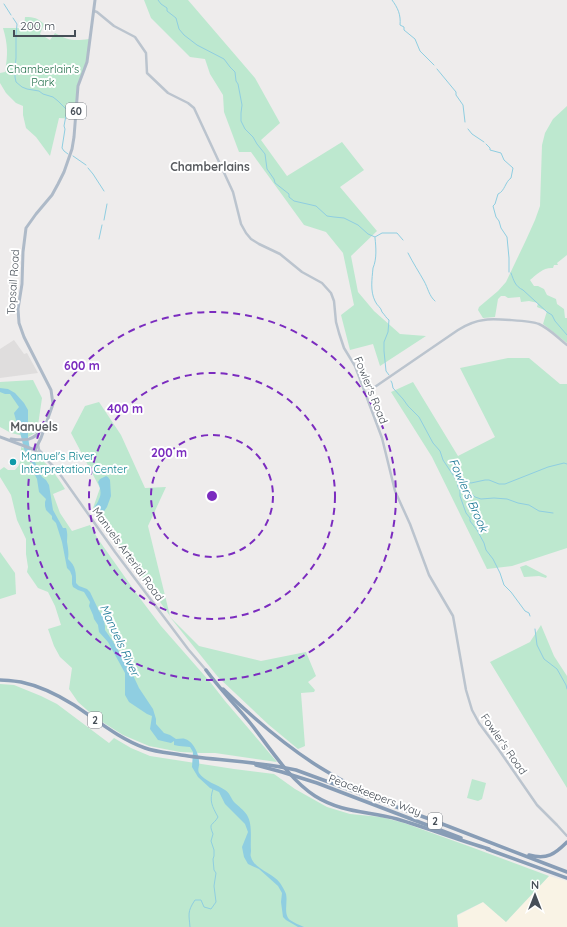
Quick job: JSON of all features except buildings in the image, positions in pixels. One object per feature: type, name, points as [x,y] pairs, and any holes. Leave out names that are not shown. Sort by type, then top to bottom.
[{"type":"highway","points":[[206,670],[251,724],[279,761],[306,790],[317,797],[340,808],[395,819],[489,849]]},
{"type":"highway","points":[[206,670],[252,717],[283,742],[341,780],[396,808]]},
{"type":"highway","name":"Peacekeepers Way","points":[[0,680],[22,682],[44,689],[72,704],[122,738],[145,748],[192,757],[272,765],[296,770],[567,872]]},
{"type":"highway","name":"Peacekeepers Way","points":[[242,762],[305,778],[567,878]]},
{"type":"highway","points":[[491,843],[533,856],[542,857],[555,853],[567,842]]},
{"type":"main road","name":"Topsail Road","points":[[33,449],[38,443],[46,425],[53,404],[51,390],[24,337],[20,323],[18,309],[22,284],[23,252],[26,228],[58,184],[72,149],[78,86],[87,62],[94,0]]},
{"type":"main road","points":[[19,442],[36,437],[46,425]]},
{"type":"main road","points":[[0,437],[19,442],[33,449]]},
{"type":"street","name":"Fowler's Road","points":[[93,11],[97,12],[116,27],[134,36],[146,53],[147,73],[168,93],[190,104],[195,110],[233,192],[240,223],[248,236],[257,244],[280,254],[302,272],[323,284],[329,290],[333,298],[337,325],[344,348],[355,366],[382,438],[395,491],[410,524],[429,575],[453,616],[465,683],[472,710],[479,723],[537,805],[567,836]]},
{"type":"street","points":[[366,393],[460,328],[480,320],[487,319],[538,323],[567,344]]},
{"type":"street","points":[[38,443],[39,450],[49,462]]},
{"type":"street","name":"Manuels Arterial Road","points":[[33,449],[57,470],[118,557],[188,649],[206,670]]},
{"type":"shaded area","points":[[14,340],[24,354],[27,353],[38,373],[0,378],[0,349]]},
{"type":"shaded area","points":[[549,876],[567,881],[567,927],[458,927],[457,916],[483,902],[506,922]]},
{"type":"green space","points":[[144,0],[188,0],[255,78],[280,123],[261,140],[287,176],[342,142],[364,170],[340,187],[377,231],[351,256],[358,292],[374,311],[400,334],[426,336],[380,366],[373,344],[350,350],[341,315],[354,305],[343,253],[326,232],[304,225],[251,152],[239,152],[224,112],[223,95],[210,74],[205,59],[190,57],[151,18]]},
{"type":"green space","name":"Chamberlain's Park","points":[[25,17],[36,18],[42,22],[44,24],[40,34],[50,40],[55,33],[72,40],[89,39],[87,62],[78,86],[75,119],[59,118],[50,156],[36,137],[26,128],[23,115],[23,106],[16,103],[6,93],[0,83],[0,73],[5,72],[7,55],[7,45],[3,28],[24,28]]},
{"type":"green space","points":[[567,106],[567,255],[557,263],[558,265],[554,265],[553,268],[538,273],[530,280],[534,286],[544,289],[547,295],[556,299],[557,304],[564,309],[565,318],[567,318],[567,343],[543,324],[547,311],[537,307],[538,303],[529,301],[521,302],[520,297],[508,298],[501,296],[498,299],[495,317],[483,318],[478,310],[479,307],[506,282],[535,220],[540,206],[542,145],[545,133],[553,119]]},
{"type":"green space","points":[[508,358],[529,358],[560,384],[567,384],[567,548],[512,566],[487,569],[432,457],[391,392],[413,382],[458,456],[495,437],[460,368]]},
{"type":"green space","points":[[33,380],[42,398],[37,432],[28,437],[11,433],[0,427],[0,382]]},
{"type":"green space","points":[[99,402],[121,435],[145,488],[166,487],[148,526],[170,616],[134,565],[92,511],[100,488],[71,433],[85,406]]},
{"type":"green space","points":[[21,447],[32,452],[47,464],[65,489],[53,494],[60,513],[72,531],[90,525],[98,539],[161,626],[277,762],[215,753],[180,752],[149,746],[123,735],[96,718],[78,702],[69,689],[72,668],[60,657],[48,629],[61,625],[55,606],[48,592],[38,588],[27,572],[26,539],[17,520],[11,495],[0,477],[0,470],[4,467],[8,470],[15,470],[17,468],[21,460]]},
{"type":"green space","points":[[0,552],[15,573],[16,594],[0,599]]},
{"type":"green space","points":[[526,565],[547,576],[546,578],[539,576],[524,577],[520,567]]},
{"type":"green space","points":[[170,617],[199,646],[261,661],[306,652],[316,676],[308,682],[315,690],[314,692],[301,693],[305,746],[298,749],[269,725],[218,677]]},
{"type":"green space","points":[[541,625],[554,656],[567,676],[567,788],[490,662],[530,642]]},
{"type":"green space","points":[[0,684],[14,685],[57,704],[109,743],[114,738],[131,748],[150,756],[274,774],[295,789],[327,807],[350,814],[381,817],[404,823],[549,876],[506,922],[483,902],[457,915],[458,927],[0,927]]},
{"type":"green space","points":[[472,779],[486,783],[482,799],[478,801],[467,798]]},
{"type":"water","points":[[0,388],[8,389],[15,393],[28,410],[28,437],[30,453],[42,477],[49,485],[53,510],[63,528],[66,528],[68,559],[73,564],[75,570],[76,583],[90,592],[103,617],[105,630],[153,709],[156,724],[164,733],[176,739],[184,739],[191,742],[198,755],[198,770],[201,776],[226,791],[234,802],[247,815],[251,828],[251,856],[253,861],[256,865],[273,876],[280,883],[286,894],[286,911],[288,917],[290,920],[304,927],[298,927],[283,917],[281,902],[282,893],[278,886],[259,869],[248,864],[244,857],[242,847],[248,832],[245,824],[225,804],[219,792],[210,788],[198,777],[192,767],[193,752],[190,747],[174,745],[174,741],[171,743],[158,740],[150,729],[152,716],[129,702],[125,695],[125,673],[108,642],[99,632],[98,625],[89,606],[90,602],[84,592],[73,587],[72,576],[67,568],[62,542],[56,523],[46,510],[46,499],[39,492],[33,465],[24,449],[14,413],[19,407],[10,394],[0,392]]},
{"type":"water","points":[[106,476],[110,480],[111,496],[107,507],[102,514],[98,515],[94,508],[100,495],[98,482]]},
{"type":"waterway","name":"Fowlers Brook","points":[[158,0],[167,8],[167,11],[176,18],[179,29],[184,35],[197,45],[224,59],[235,72],[242,105],[241,121],[245,129],[253,137],[265,154],[267,169],[275,183],[289,194],[289,197],[294,201],[316,206],[327,216],[344,218],[358,225],[368,234],[375,237]]},
{"type":"waterway","points":[[392,0],[399,12],[400,25],[404,27],[404,30],[415,39],[420,51],[434,65]]},
{"type":"waterway","points":[[4,4],[11,15]]},
{"type":"waterway","points":[[13,18],[17,24],[15,68],[16,82],[22,87],[39,91],[53,97],[67,110],[62,148],[68,154]]},
{"type":"waterway","points":[[437,69],[456,92],[456,95],[463,105],[465,122]]},
{"type":"waterway","points":[[468,129],[472,134],[484,142]]},
{"type":"waterway","points":[[486,144],[490,150],[501,153],[504,160],[513,168],[511,178],[502,191],[498,194],[493,206],[496,217],[507,237],[509,272]]},
{"type":"waterway","points":[[73,156],[86,165]]},
{"type":"waterway","points":[[88,168],[104,191]]},
{"type":"waterway","points":[[104,220],[107,204]]},
{"type":"waterway","points":[[99,239],[102,225]]},
{"type":"waterway","points":[[375,237],[382,233],[397,233],[403,240]]},
{"type":"waterway","name":"Fowlers Brook","points":[[375,238],[376,257],[373,268],[372,289],[373,297],[376,303],[389,320],[388,332],[384,342],[386,371],[389,375]]},
{"type":"waterway","points":[[408,253],[435,301]]},
{"type":"waterway","points":[[511,273],[516,285],[552,315],[567,335]]},
{"type":"waterway","name":"Fowlers Brook","points":[[391,381],[393,388],[419,417],[433,443],[440,451],[443,460],[457,481],[466,513],[477,530],[486,550],[493,559],[504,585],[530,616]]},
{"type":"waterway","points":[[457,481],[461,480],[471,483],[489,480],[499,484],[505,484],[548,467],[564,463],[567,464]]},
{"type":"waterway","points":[[460,490],[467,489],[475,497],[481,499],[507,499],[529,505],[539,511],[553,513]]},
{"type":"waterway","name":"Fowlers Brook","points":[[535,629],[537,645],[544,659],[557,669],[567,689]]},
{"type":"waterway","points":[[190,927],[189,913],[195,900],[201,900],[204,907],[211,909],[216,902],[214,886],[216,873],[214,870],[214,850],[211,841],[213,834],[211,826],[218,817],[212,803],[211,797],[213,789]]},
{"type":"place","name":"Manuel's River Interpretation Center","points":[[13,462]]},
{"type":"district","name":"Chamberlains","points":[[210,166]]},
{"type":"district","name":"Manuels","points":[[34,426]]},
{"type":"water label","name":"Manuels River","points":[[120,640]]}]
